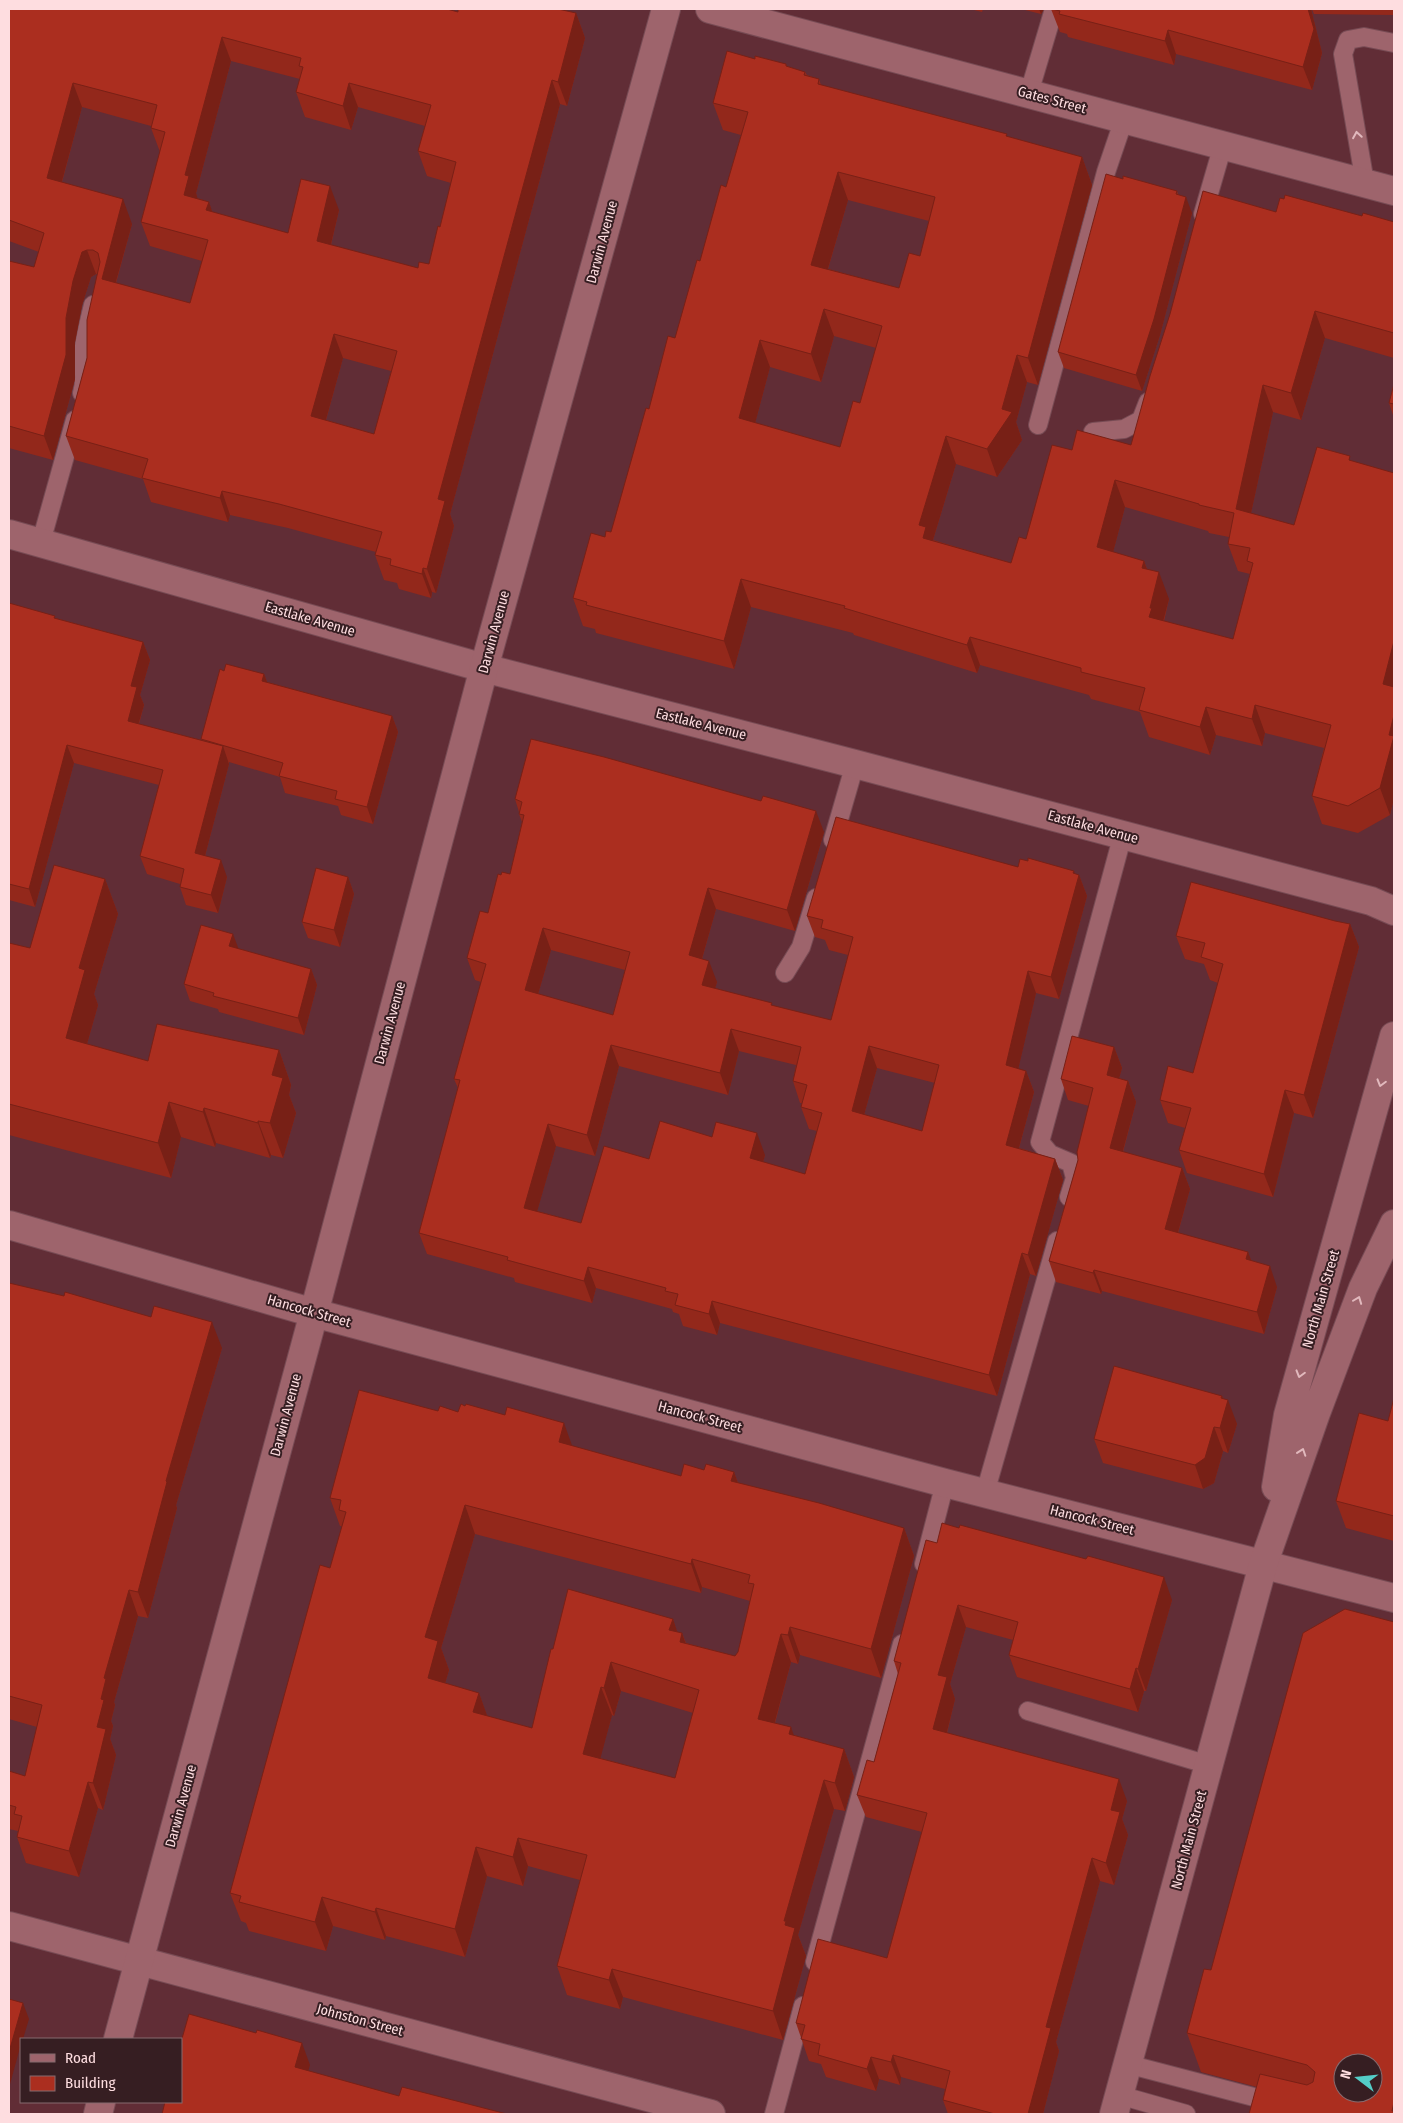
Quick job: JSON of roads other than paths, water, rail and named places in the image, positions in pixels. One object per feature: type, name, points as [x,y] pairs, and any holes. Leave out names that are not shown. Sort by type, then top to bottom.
[{"type":"street","name":"Darwin Avenue","points":[[118,2038],[314,1313],[484,668],[666,9]]},
{"type":"street","name":"Gates Street","points":[[710,9],[1394,191]]},
{"type":"street","name":"Eastlake Avenue","points":[[9,534],[484,668],[1123,834],[1372,901],[1394,911]]},
{"type":"street","name":"North Main Street","points":[[1264,1565],[1288,1415],[1394,1036]]},
{"type":"street","name":"North Main Street","points":[[1117,2104],[1264,1565],[1316,1413],[1360,1297],[1394,1224]]},
{"type":"street","name":"Hancock Street","points":[[9,1225],[314,1313],[946,1483],[1394,1598]]},
{"type":"street","name":"Johnston Street","points":[[9,1926],[711,2114]]},
{"type":"lane","points":[[1028,93],[1054,9]]},
{"type":"lane","points":[[1365,183],[1343,54],[1348,40],[1364,37],[1394,43]]},
{"type":"lane","points":[[1038,425],[1106,172],[1124,119]]},
{"type":"lane","points":[[1198,233],[1223,145]]},
{"type":"lane","points":[[40,542],[86,380],[83,355],[87,329],[97,293]]},
{"type":"lane","points":[[1093,432],[1124,429],[1141,420],[1155,386]]},
{"type":"lane","points":[[829,856],[855,764]]},
{"type":"lane","points":[[985,1493],[1075,1178],[1071,1163],[1050,1154],[1040,1142],[1123,834]]},
{"type":"lane","points":[[785,973],[801,947],[820,883]]},
{"type":"lane","points":[[920,1578],[946,1483]]},
{"type":"lane","points":[[774,2114],[906,1626]]},
{"type":"lane","points":[[1028,1711],[1209,1765]]},
{"type":"lane","points":[[1127,2064],[1319,2114]]},
{"type":"lane","points":[[1117,2104],[1186,2114]]}]
